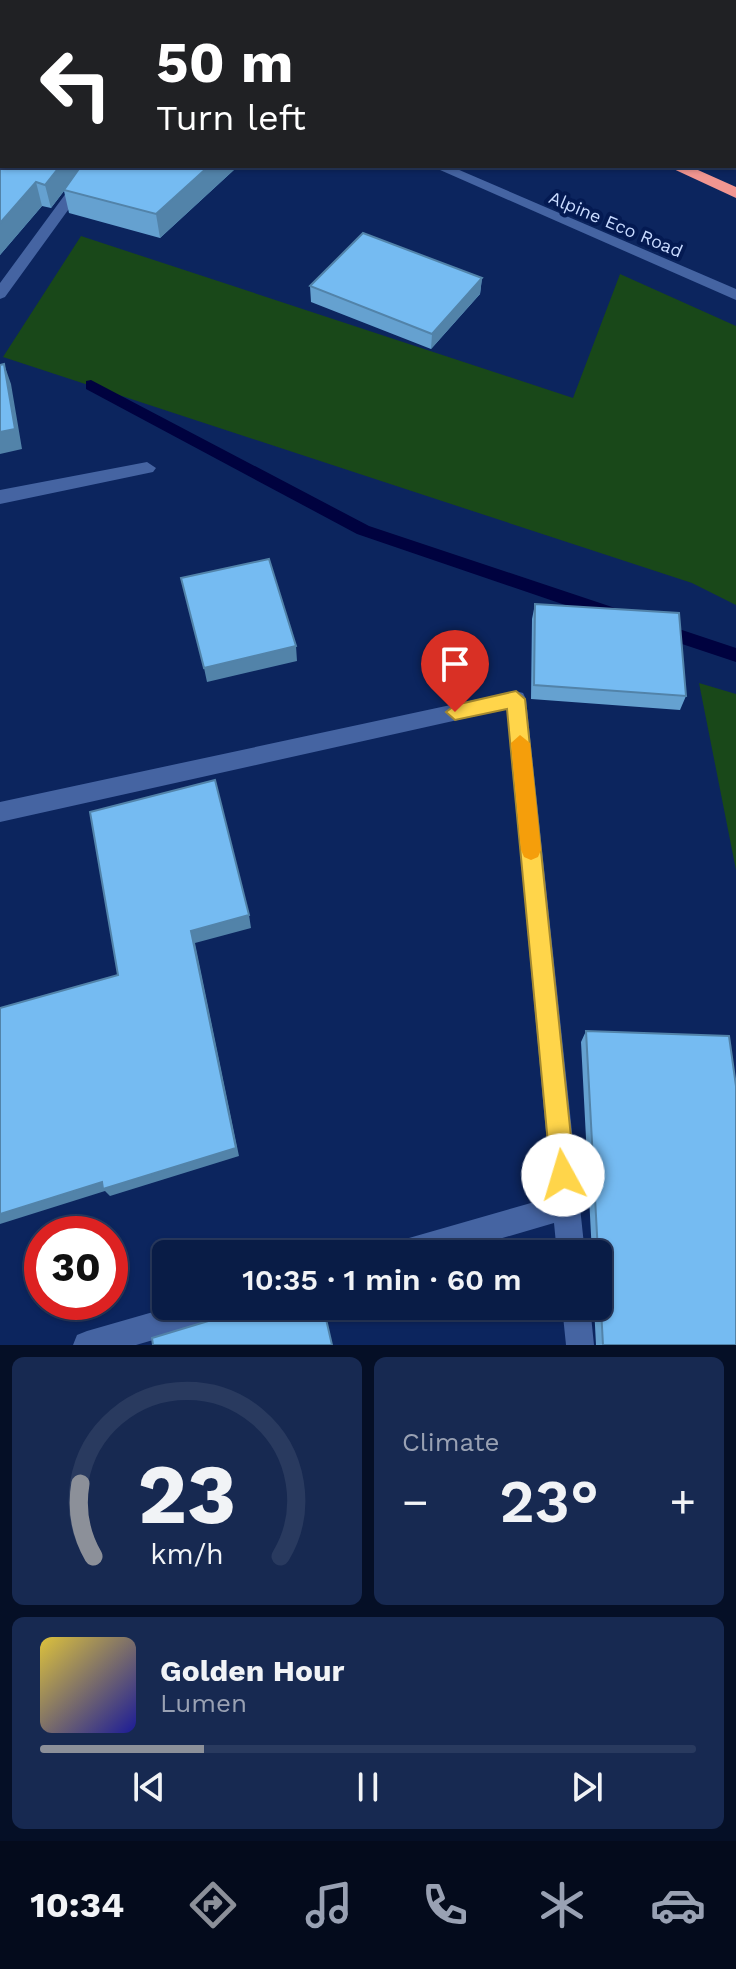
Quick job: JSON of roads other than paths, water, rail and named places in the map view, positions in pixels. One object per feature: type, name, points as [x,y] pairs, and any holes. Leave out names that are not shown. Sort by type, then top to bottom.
[{"type":"highway","points":[[680,168],[736,193]]},
{"type":"street","points":[[0,294],[92,168]]},
{"type":"street","name":"Alpine Eco Road","points":[[443,168],[736,295]]},
{"type":"street","points":[[0,497],[147,468]]},
{"type":"street","points":[[0,812],[516,699],[570,1240]]},
{"type":"street","points":[[450,1240],[566,1206]]},
{"type":"street","points":[[87,1345],[174,1320]]},
{"type":"street","points":[[577,1320],[580,1345]]},
{"type":"waterway","points":[[91,385],[363,530],[618,616]]},
{"type":"waterway","points":[[658,629],[736,655]]}]
